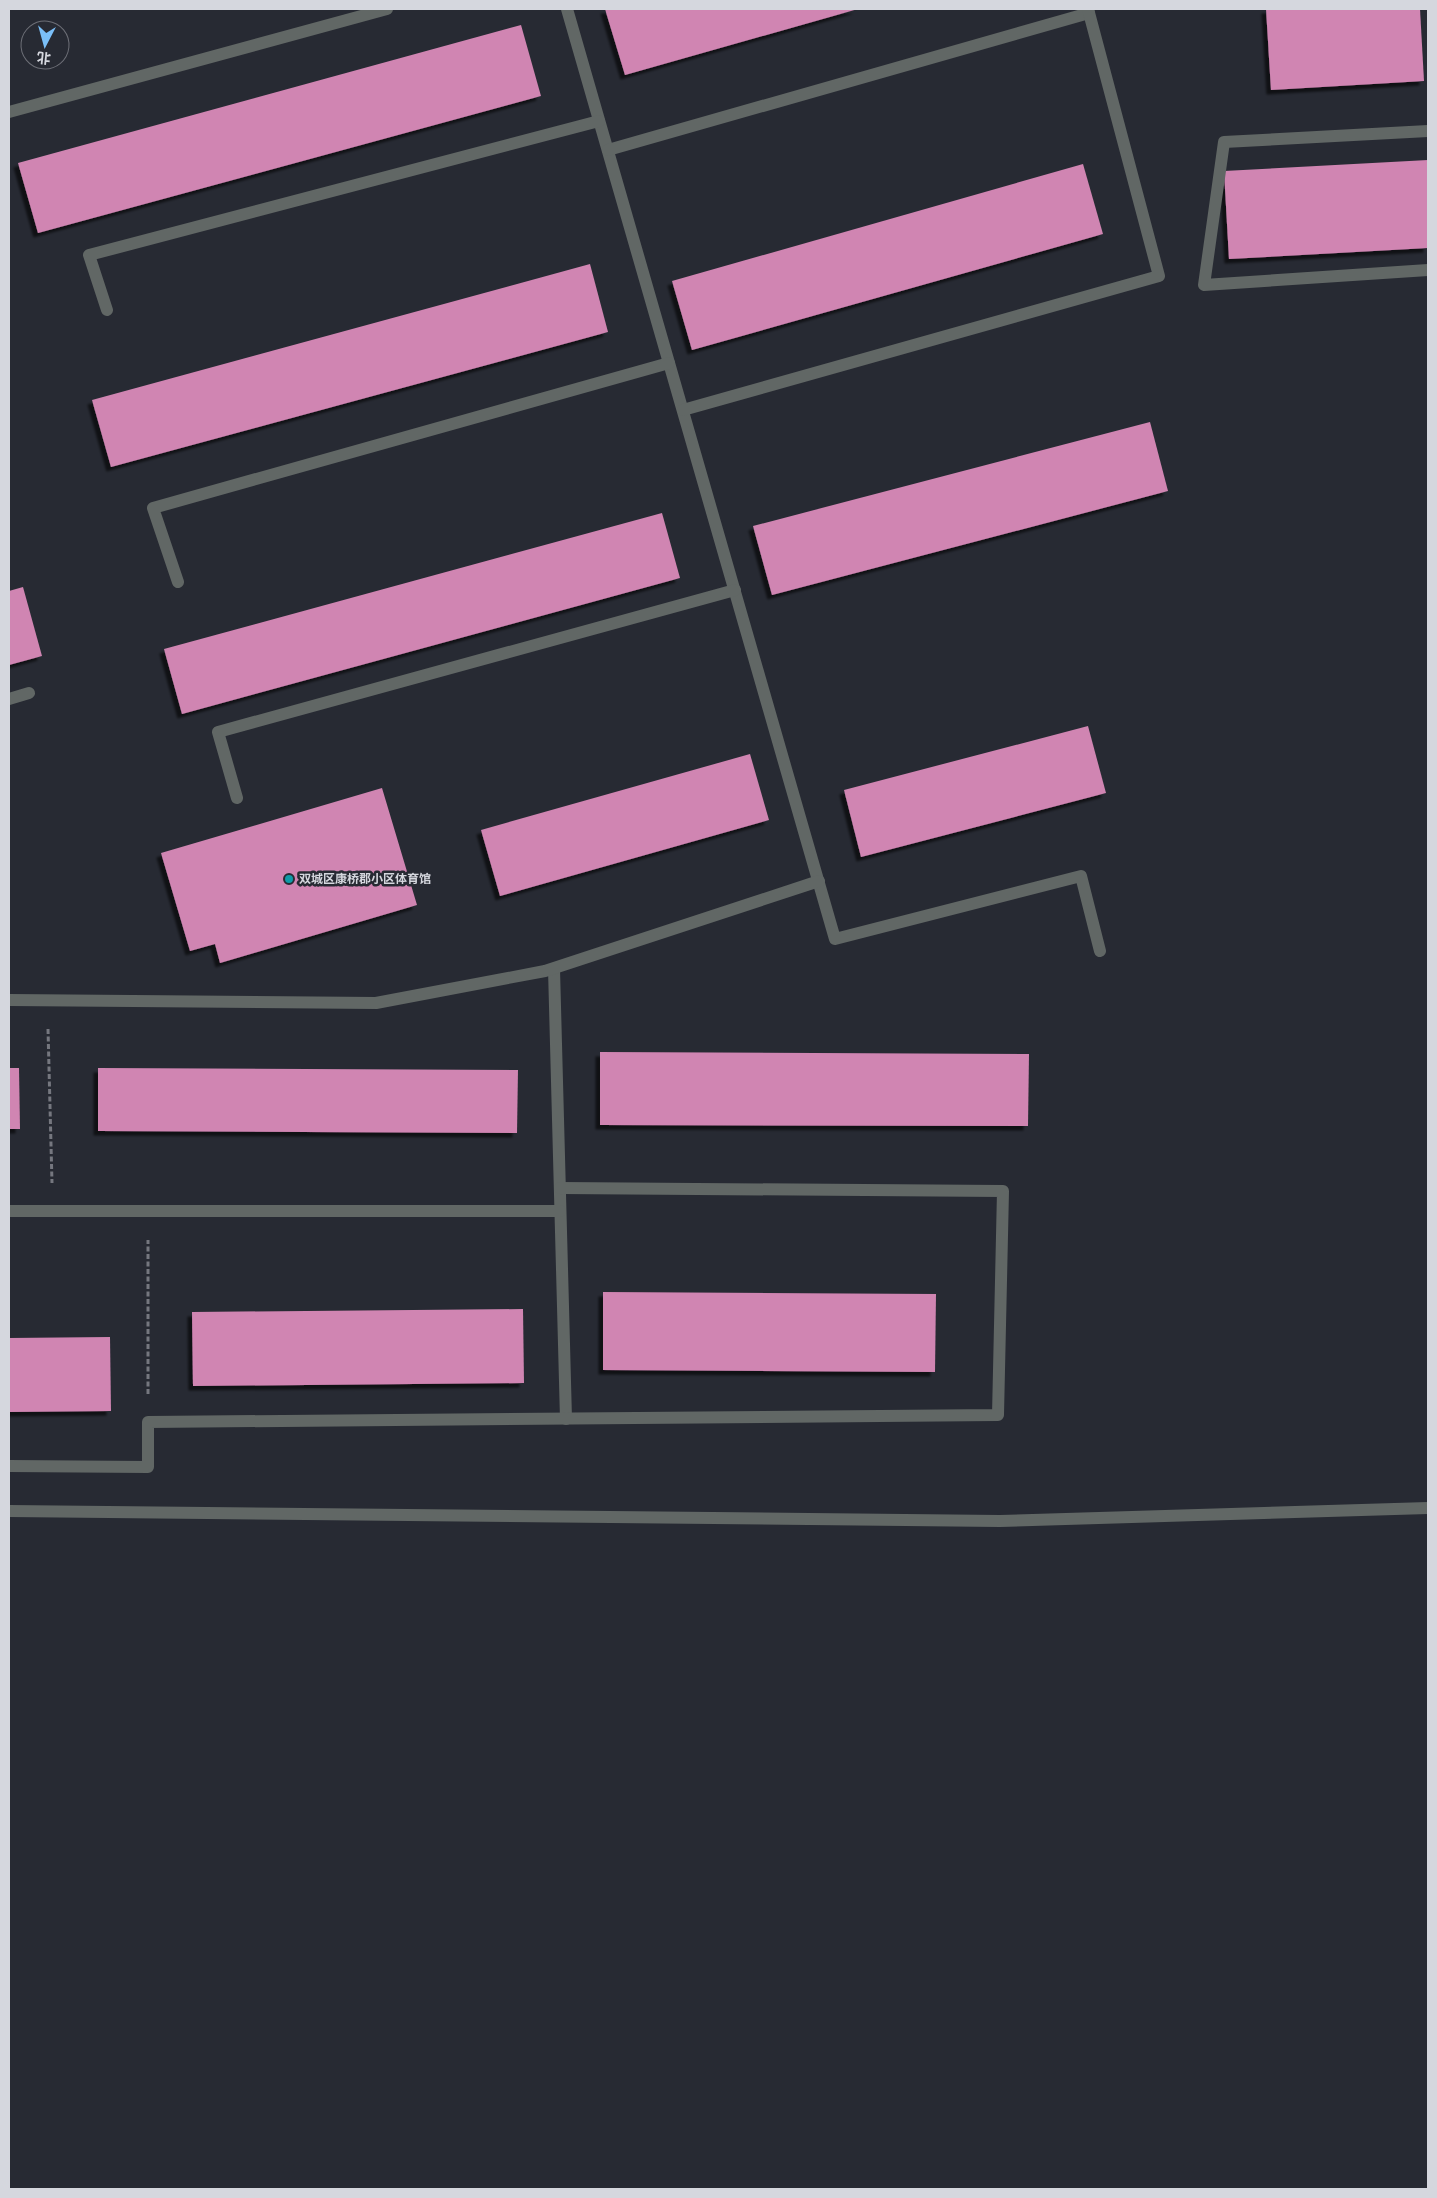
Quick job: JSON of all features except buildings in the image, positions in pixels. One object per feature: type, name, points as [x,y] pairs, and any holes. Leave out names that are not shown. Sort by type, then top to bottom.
[{"type":"street","points":[[9,112],[387,9]]},
{"type":"street","points":[[567,9],[835,939],[1080,876],[1100,951]]},
{"type":"street","points":[[608,150],[1089,11],[1159,276],[683,410]]},
{"type":"street","points":[[107,310],[89,255],[599,121]]},
{"type":"street","points":[[1428,131],[1224,142],[1204,285],[1428,270]]},
{"type":"street","points":[[178,582],[153,508],[669,363]]},
{"type":"street","points":[[237,798],[218,732],[735,590]]},
{"type":"street","points":[[9,699],[29,694]]},
{"type":"street","points":[[9,1000],[376,1003],[554,969],[818,881]]},
{"type":"street","points":[[554,969],[566,1419]]},
{"type":"street","points":[[9,1466],[148,1468],[148,1422],[998,1415],[1002,1191],[560,1188]]},
{"type":"street","points":[[9,1211],[560,1211]]},
{"type":"street","points":[[9,1511],[1000,1521],[1428,1508]]},
{"type":"path","points":[[48,1001],[52,1211]]},
{"type":"path","points":[[148,1211],[148,1422]]},
{"type":"place","name":"双城区康桥郡小区体育馆","points":[[289,879]]}]
